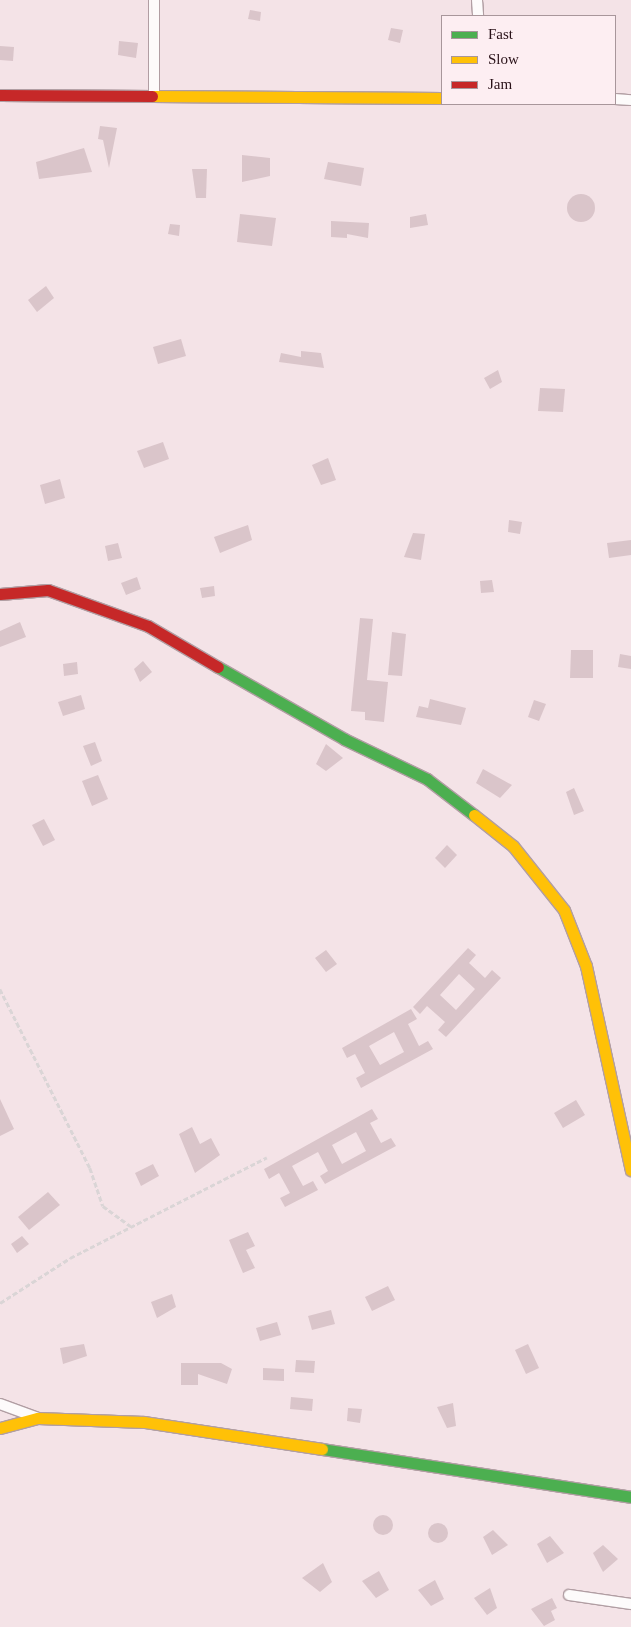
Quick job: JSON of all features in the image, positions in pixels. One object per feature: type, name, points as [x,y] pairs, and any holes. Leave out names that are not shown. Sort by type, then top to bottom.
[{"type":"street","points":[[154,0],[154,96]]},
{"type":"street","points":[[477,0],[478,15]]},
{"type":"street","points":[[0,95],[441,98]]},
{"type":"street","points":[[616,99],[631,100]]},
{"type":"street","points":[[0,594],[48,590],[148,626],[344,739],[427,779],[513,846],[564,910],[586,966],[631,1165]]},
{"type":"street","points":[[0,1404],[38,1418]]},
{"type":"street","points":[[0,1428],[38,1418],[144,1422],[213,1430],[631,1497]]},
{"type":"street","points":[[568,1595],[631,1604]]},
{"type":"path","points":[[0,989],[90,1168],[102,1206],[131,1226]]},
{"type":"path","points":[[0,1303],[31,1280],[131,1226],[267,1157]]},
{"type":"building","points":[[250,10],[261,12],[260,21],[248,19]]},
{"type":"building","points":[[391,28],[403,30],[400,43],[388,40]]},
{"type":"building","points":[[119,41],[138,43],[136,58],[118,55]]},
{"type":"building","points":[[0,46],[14,47],[13,61],[0,60]]},
{"type":"building","points":[[100,126],[117,128],[109,168],[103,140],[98,139]]},
{"type":"building","points":[[84,148],[92,172],[39,179],[36,162]]},
{"type":"building","points":[[242,155],[270,158],[270,176],[242,182]]},
{"type":"building","points":[[328,162],[364,168],[361,186],[324,179]]},
{"type":"building","points":[[192,169],[207,169],[206,198],[196,198]]},
{"type":"building","points":[[581,194],[591,198],[595,208],[591,218],[581,222],[571,218],[567,208],[571,198]]},
{"type":"building","points":[[240,214],[276,218],[272,246],[237,242]]},
{"type":"building","points":[[426,214],[428,225],[410,228],[410,217]]},
{"type":"building","points":[[331,221],[369,223],[368,238],[347,234],[347,238],[331,237]]},
{"type":"building","points":[[170,224],[180,225],[179,236],[168,234]]},
{"type":"building","points":[[46,286],[54,298],[37,312],[28,300]]},
{"type":"building","points":[[181,339],[186,356],[158,364],[153,347]]},
{"type":"building","points":[[301,351],[321,353],[324,368],[279,362],[281,353],[301,357]]},
{"type":"building","points":[[498,370],[502,382],[490,389],[484,378]]},
{"type":"building","points":[[540,388],[565,389],[563,412],[538,411]]},
{"type":"building","points":[[163,442],[169,459],[144,468],[137,451]]},
{"type":"building","points":[[328,458],[336,480],[321,485],[312,465]]},
{"type":"building","points":[[60,479],[65,498],[45,504],[40,485]]},
{"type":"building","points":[[509,520],[522,522],[520,534],[508,532]]},
{"type":"building","points":[[248,525],[252,540],[220,553],[214,537]]},
{"type":"building","points":[[413,533],[425,534],[421,560],[404,557]]},
{"type":"building","points":[[631,540],[631,555],[609,558],[607,543]]},
{"type":"building","points":[[118,543],[122,558],[108,561],[105,546]]},
{"type":"building","points":[[137,577],[141,589],[126,595],[121,583]]},
{"type":"building","points":[[492,580],[494,592],[481,593],[480,581]]},
{"type":"building","points":[[214,586],[215,596],[202,598],[200,588]]},
{"type":"building","points":[[360,618],[373,619],[367,680],[388,682],[384,722],[365,720],[365,712],[351,711]]},
{"type":"building","points":[[20,622],[26,637],[0,647],[0,631]]},
{"type":"building","points":[[392,632],[406,634],[402,676],[388,675]]},
{"type":"building","points":[[571,650],[593,650],[593,678],[570,678]]},
{"type":"building","points":[[620,654],[631,656],[631,669],[618,667]]},
{"type":"building","points":[[143,661],[152,672],[140,682],[134,669]]},
{"type":"building","points":[[77,662],[78,674],[64,676],[63,664]]},
{"type":"building","points":[[81,695],[85,709],[63,716],[58,702]]},
{"type":"building","points":[[430,699],[466,708],[461,725],[416,717],[419,706],[428,708]]},
{"type":"building","points":[[534,700],[546,704],[539,721],[528,717]]},
{"type":"building","points":[[95,742],[102,761],[91,766],[83,746]]},
{"type":"building","points":[[326,744],[343,758],[326,771],[316,764]]},
{"type":"building","points":[[483,769],[512,785],[500,798],[476,783]]},
{"type":"building","points":[[98,775],[108,799],[92,806],[82,781]]},
{"type":"building","points":[[574,788],[584,811],[574,815],[566,792]]},
{"type":"building","points":[[44,819],[55,840],[43,846],[32,825]]},
{"type":"building","points":[[447,845],[457,855],[445,868],[435,858]]},
{"type":"building","points":[[468,948],[476,955],[469,963],[485,978],[492,970],[501,978],[446,1037],[438,1030],[445,1022],[427,1006],[420,1014],[413,1007]],"holes":[[[459,974],[475,989],[456,1010],[440,995]]]},
{"type":"building","points":[[326,950],[337,964],[326,972],[315,958]]},
{"type":"building","points":[[411,1009],[417,1019],[408,1024],[419,1046],[428,1041],[433,1049],[361,1088],[356,1078],[365,1073],[355,1054],[347,1058],[342,1048]],"holes":[[[394,1032],[404,1052],[380,1065],[369,1046]]]},
{"type":"building","points":[[0,1099],[14,1129],[0,1136]]},
{"type":"building","points":[[576,1100],[585,1115],[563,1128],[554,1113]]},
{"type":"building","points":[[372,1109],[378,1119],[370,1123],[381,1143],[391,1138],[396,1146],[325,1184],[320,1176],[328,1171],[318,1152],[292,1166],[303,1186],[313,1181],[318,1190],[285,1207],[280,1198],[290,1193],[279,1173],[269,1179],[264,1169]],"holes":[[[356,1132],[366,1151],[342,1164],[332,1145]]]},
{"type":"building","points":[[192,1127],[200,1144],[211,1138],[220,1155],[195,1173],[179,1134]]},
{"type":"building","points":[[153,1164],[159,1176],[141,1186],[135,1173]]},
{"type":"building","points":[[48,1192],[60,1205],[29,1230],[18,1217]]},
{"type":"building","points":[[248,1232],[255,1246],[246,1250],[255,1268],[243,1273],[229,1240]]},
{"type":"building","points":[[22,1236],[29,1244],[17,1253],[11,1244]]},
{"type":"building","points":[[388,1286],[395,1300],[372,1311],[365,1297]]},
{"type":"building","points":[[172,1294],[176,1307],[157,1318],[151,1302]]},
{"type":"building","points":[[331,1310],[335,1324],[312,1330],[308,1316]]},
{"type":"building","points":[[277,1322],[281,1335],[260,1341],[256,1328]]},
{"type":"building","points":[[84,1344],[87,1356],[63,1364],[60,1348]]},
{"type":"building","points":[[528,1344],[539,1368],[526,1374],[515,1350]]},
{"type":"building","points":[[296,1360],[315,1361],[314,1373],[295,1372]]},
{"type":"building","points":[[181,1363],[221,1363],[232,1369],[227,1384],[198,1374],[198,1385],[181,1385]]},
{"type":"building","points":[[263,1368],[284,1369],[284,1381],[263,1380]]},
{"type":"building","points":[[291,1397],[313,1399],[312,1411],[290,1409]]},
{"type":"building","points":[[453,1403],[456,1426],[447,1428],[437,1407]]},
{"type":"building","points":[[348,1408],[362,1409],[360,1423],[347,1421]]},
{"type":"building","points":[[383,1515],[390,1518],[393,1525],[390,1532],[383,1535],[376,1532],[373,1525],[376,1518]]},
{"type":"building","points":[[438,1523],[445,1526],[448,1533],[445,1540],[438,1543],[431,1540],[428,1533],[431,1526]]},
{"type":"building","points":[[493,1530],[508,1545],[492,1555],[483,1537]]},
{"type":"building","points":[[550,1536],[564,1553],[547,1563],[537,1544]]},
{"type":"building","points":[[603,1545],[618,1559],[603,1572],[593,1553]]},
{"type":"building","points":[[323,1563],[332,1582],[320,1592],[302,1578]]},
{"type":"building","points":[[379,1571],[389,1590],[376,1598],[362,1581]]},
{"type":"building","points":[[435,1580],[444,1599],[431,1606],[418,1590]]},
{"type":"building","points":[[490,1588],[497,1608],[487,1615],[474,1598]]},
{"type":"building","points":[[552,1598],[557,1608],[551,1611],[555,1620],[544,1626],[531,1609]]},
{"type":"traffic: fast","points":[[218,667],[344,739],[427,779],[474,815]]},
{"type":"traffic: fast","points":[[322,1449],[631,1497]]},
{"type":"traffic: slow","points":[[152,96],[441,98]]},
{"type":"traffic: slow","points":[[474,815],[513,846],[564,910],[586,966],[631,1170]]},
{"type":"traffic: slow","points":[[0,1428],[38,1418],[144,1422],[322,1449]]},
{"type":"traffic: jam","points":[[0,95],[152,96]]},
{"type":"traffic: jam","points":[[0,594],[48,590],[148,626],[218,667]]}]
